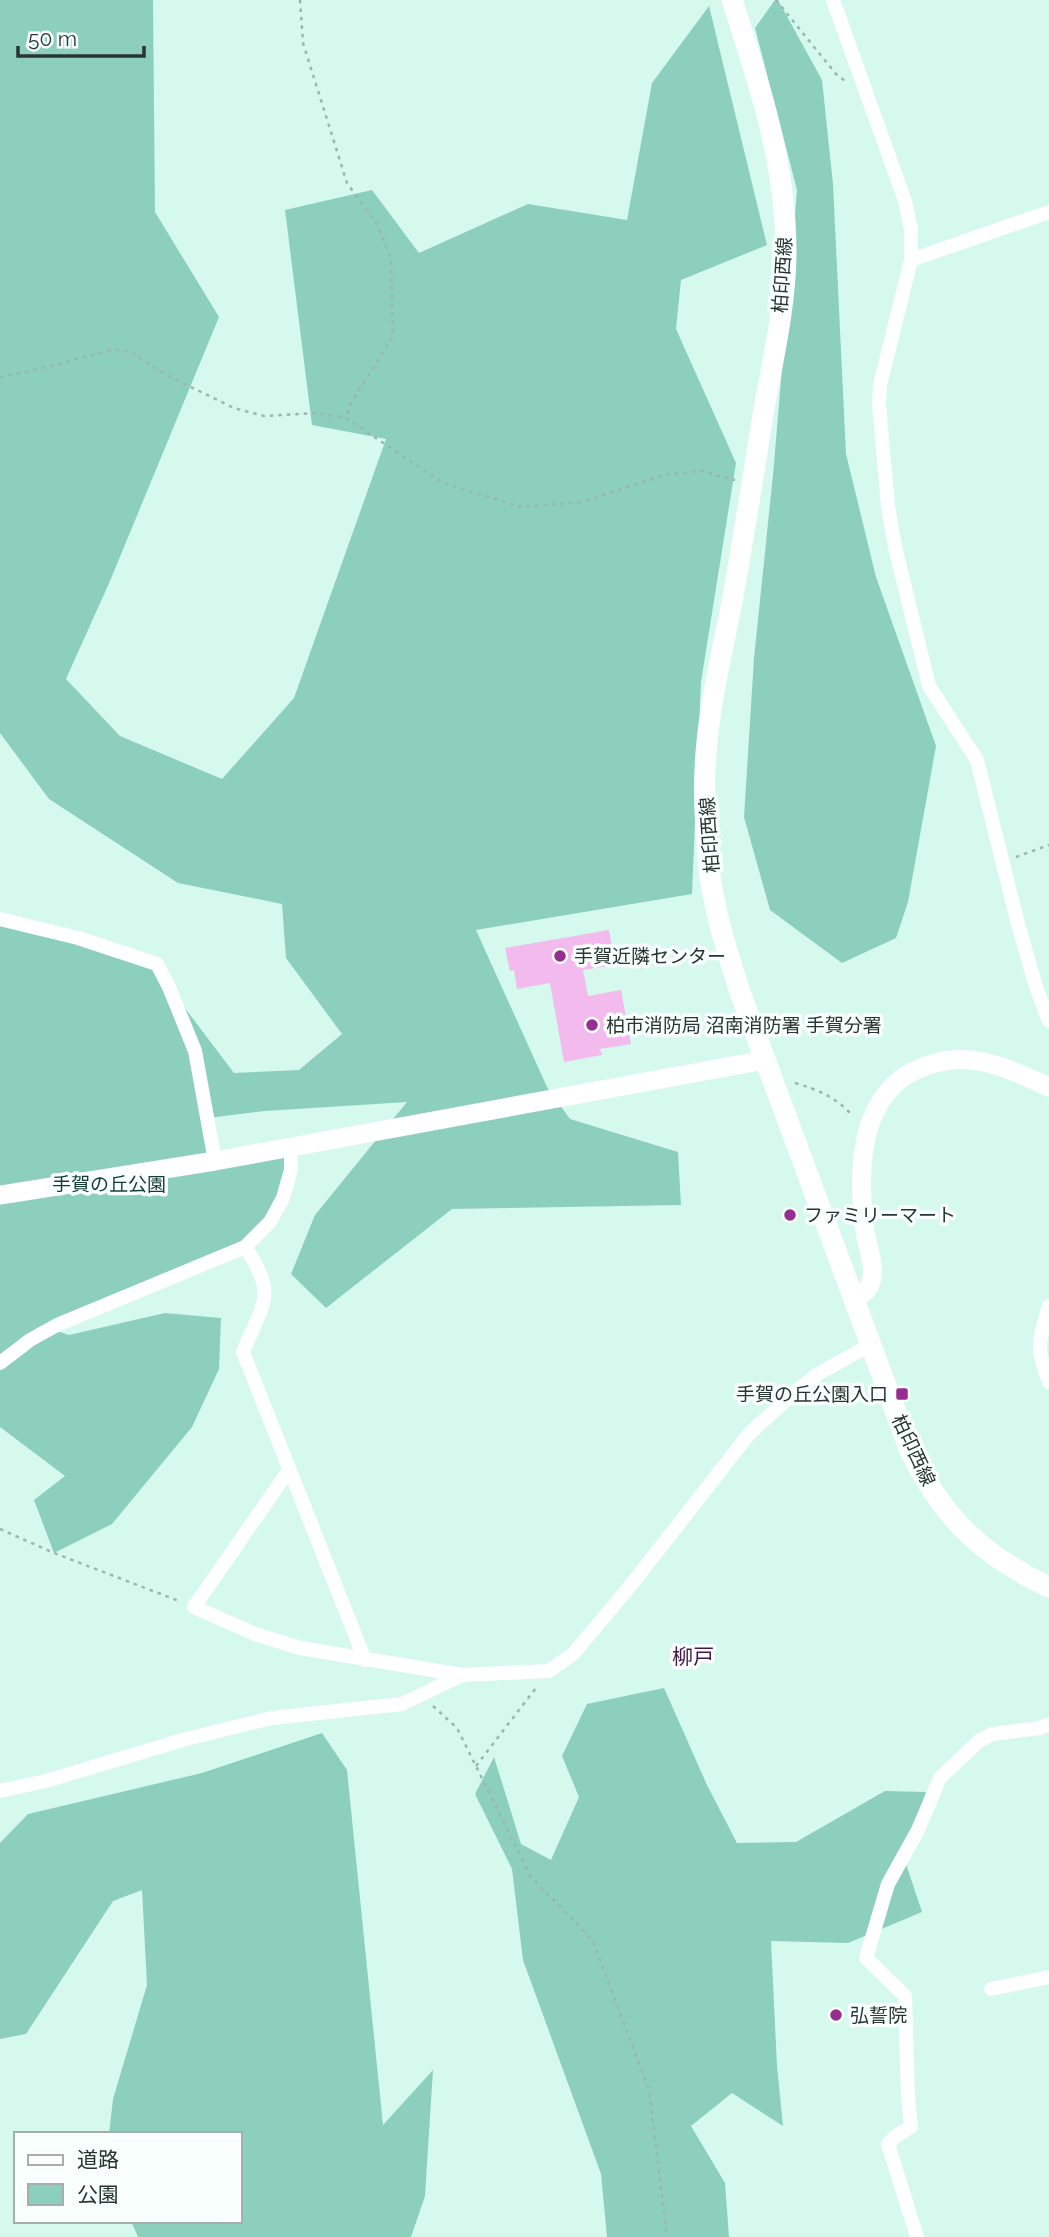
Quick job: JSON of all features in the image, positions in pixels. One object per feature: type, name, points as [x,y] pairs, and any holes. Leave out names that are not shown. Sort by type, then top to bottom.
[{"type":"main road","name":"柏印西線","points":[[732,0],[768,113],[778,159],[785,208],[786,260],[780,315],[705,754],[708,861],[725,947],[911,1453],[925,1480],[965,1532],[993,1556],[1049,1587]]},
{"type":"street","points":[[833,0],[905,201],[911,229],[911,260],[880,385],[878,404],[888,506],[898,560],[929,686],[977,760],[1017,924],[1049,1021]]},
{"type":"street","points":[[911,260],[1049,212]]},
{"type":"street","points":[[0,919],[78,938],[157,964],[195,1051],[215,1161]]},
{"type":"street","points":[[854,1300],[867,1289],[871,1277],[872,1262],[865,1232],[861,1163],[866,1131],[877,1107],[892,1087],[928,1064],[955,1058],[984,1061],[1049,1087]]},
{"type":"street","points":[[0,1195],[768,1069]]},
{"type":"street","points":[[0,1363],[30,1340],[57,1325],[245,1247],[270,1222],[283,1198],[291,1170],[291,1147]]},
{"type":"street","points":[[245,1247],[259,1268],[266,1298],[243,1352],[365,1660]]},
{"type":"street","points":[[1049,1306],[1039,1341],[1040,1360],[1049,1382]]},
{"type":"street","points":[[289,1470],[194,1607],[267,1638],[300,1648],[365,1660],[461,1675],[549,1671],[573,1654],[631,1585],[749,1434],[818,1374],[870,1345]]},
{"type":"street","points":[[0,1791],[46,1781],[186,1739],[272,1718],[402,1704],[461,1675]]},
{"type":"street","points":[[917,2237],[888,2144],[911,2127],[905,1996],[866,1958],[888,1884],[918,1830],[940,1778],[979,1741],[992,1734],[1040,1728],[1049,1724]]},
{"type":"street","points":[[991,1989],[1049,1978]]},
{"type":"path","points":[[300,0],[303,43],[347,183],[378,226],[391,259],[393,336],[351,402],[346,418]]},
{"type":"path","points":[[776,0],[836,74],[867,99]]},
{"type":"path","points":[[0,377],[115,349],[133,353],[164,374],[234,408],[264,416],[316,413],[346,418],[443,482],[521,507],[582,502],[664,475],[702,471],[751,485]]},
{"type":"path","points":[[1002,862],[1049,845]]},
{"type":"path","points":[[768,1069],[795,1083],[829,1095],[866,1131]]},
{"type":"path","points":[[0,1529],[54,1553],[194,1607]]},
{"type":"path","points":[[477,1766],[549,1671]]},
{"type":"path","points":[[421,1695],[457,1728],[531,1877],[593,1941],[649,2090],[667,2237]]},
{"type":"green space","name":"手賀の丘公園","points":[[0,0],[153,0],[155,212],[219,317],[110,581],[66,679],[120,736],[222,779],[294,698],[386,439],[312,425],[285,210],[372,190],[419,253],[528,204],[627,220],[652,83],[709,6],[767,245],[681,280],[676,329],[736,463],[701,682],[692,894],[476,930],[547,1087],[570,1119],[678,1152],[681,1205],[452,1209],[326,1308],[291,1274],[315,1215],[407,1102],[265,1111],[208,1118],[215,1161],[291,1147],[291,1170],[259,1233],[51,1329],[69,1335],[165,1313],[221,1318],[219,1369],[192,1427],[112,1524],[54,1553],[34,1500],[65,1476],[0,1427],[0,919],[157,964],[169,987],[234,1073],[299,1070],[342,1034],[286,958],[282,904],[178,883],[49,799],[0,733]]},
{"type":"green space","points":[[775,0],[778,0],[822,80],[833,184],[846,454],[876,577],[936,746],[908,902],[896,938],[842,963],[770,910],[744,817],[754,658],[773,475],[797,190],[755,28]]},
{"type":"green space","points":[[664,1688],[707,1785],[737,1843],[796,1842],[885,1791],[926,1792],[905,1861],[922,1912],[848,1943],[771,1941],[777,2066],[783,2126],[732,2093],[691,2126],[725,2183],[729,2237],[607,2237],[601,2174],[523,1960],[512,1869],[475,1794],[494,1757],[521,1844],[551,1860],[579,1797],[562,1756],[587,1704]]},
{"type":"green space","points":[[322,1733],[347,1770],[383,2125],[433,2070],[425,2196],[411,2237],[138,2237],[132,2223],[242,2223],[242,2132],[109,2132],[113,2099],[147,1985],[142,1890],[113,1901],[26,2034],[0,2039],[0,1843],[28,1814],[202,1773]]},
{"type":"building","points":[[609,930],[615,965],[583,970],[588,996],[621,990],[631,1044],[600,1049],[602,1055],[564,1062],[550,983],[517,989],[514,970],[510,971],[505,948]]},
{"type":"place","name":"手賀近隣センター","points":[[560,956]]},
{"type":"place","name":"柏市消防局 沼南消防署 手賀分署","points":[[592,1025]]},
{"type":"place","name":"ファミリーマート","points":[[790,1215]]},
{"type":"place","name":"手賀の丘公園入口","points":[[902,1394]]},
{"type":"place","name":"弘誓院","points":[[836,2015]]},
{"type":"district","name":"柳戸","points":[[693,1657]]}]
